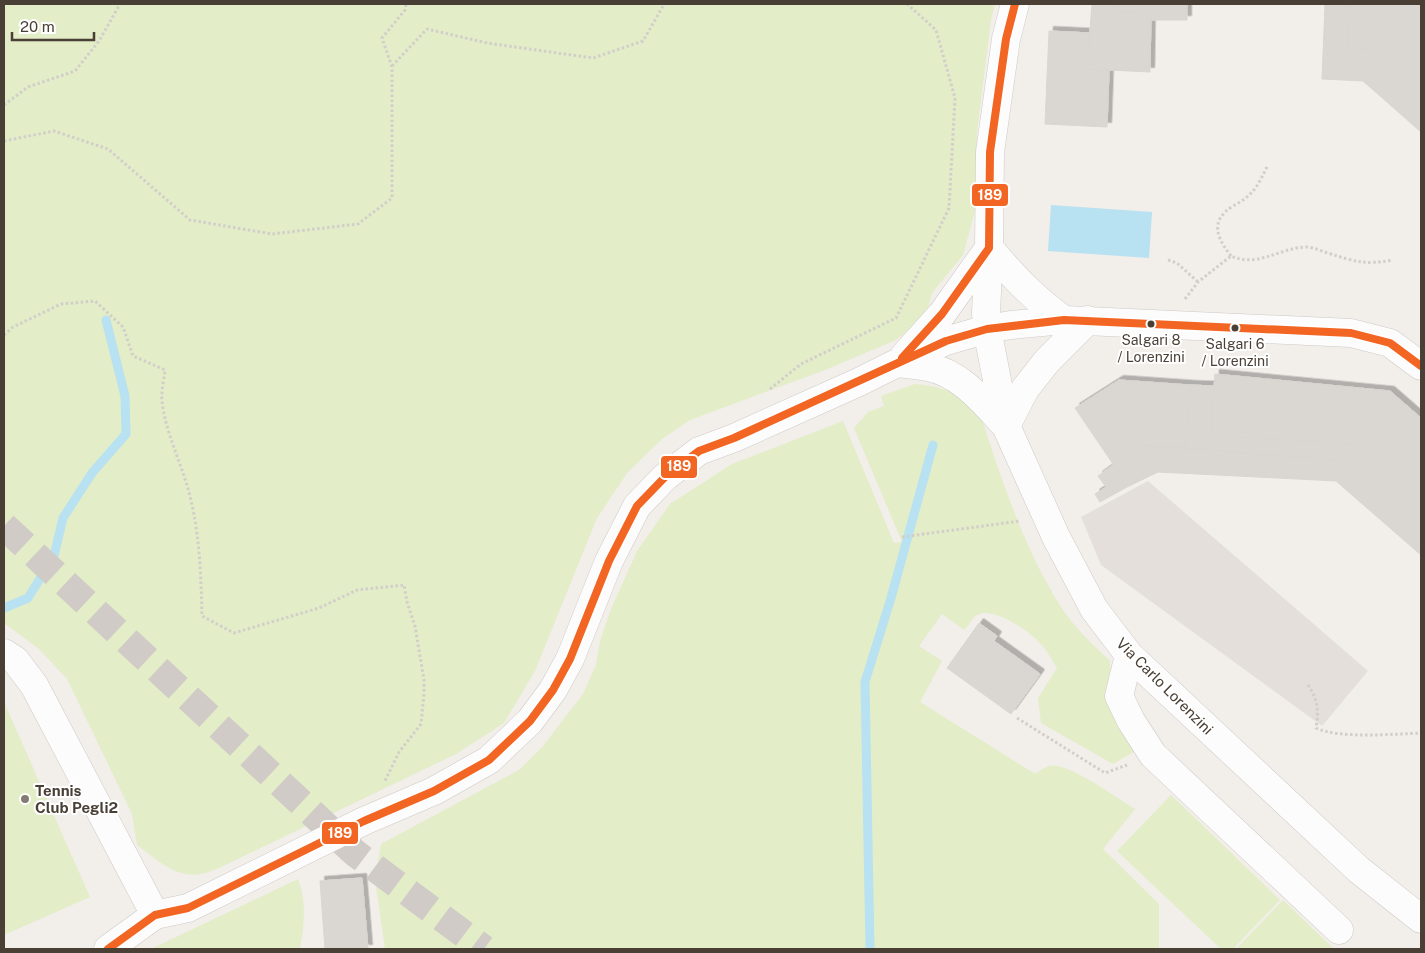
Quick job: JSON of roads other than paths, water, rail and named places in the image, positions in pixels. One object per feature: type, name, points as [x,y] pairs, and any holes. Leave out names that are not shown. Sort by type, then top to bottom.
[{"type":"street","name":"Via Carlo Lorenzini","points":[[1015,4],[1006,39],[990,152],[987,329],[1006,426],[1047,517],[1094,610],[1129,655],[1358,870],[1421,919]]},
{"type":"street","points":[[897,363],[942,314],[989,248],[1020,284],[1040,303],[1076,320]]},
{"type":"street","points":[[897,363],[930,367],[955,378],[978,397],[1006,426],[1025,389],[1076,320]]},
{"type":"street","points":[[108,949],[155,915],[188,908],[364,821],[434,791],[489,760],[530,721],[553,690],[570,659],[609,561],[636,506],[665,477],[700,451],[734,438],[946,341],[987,329],[1011,325],[1076,320],[1351,333],[1390,343],[1418,361]]},
{"type":"street","points":[[4,653],[15,660],[34,685],[155,915]]},
{"type":"street","points":[[1129,655],[1119,696],[1131,721],[1154,755],[1339,930]]},
{"type":"water","points":[[1051,205],[1152,212],[1149,258],[1048,251]]},
{"type":"waterway","points":[[4,608],[28,598],[54,556],[63,518],[92,473],[126,434],[125,396],[106,320]]},
{"type":"waterway","points":[[870,949],[865,682],[891,598],[933,445]]},
{"type":"tunnel","points":[[4,526],[355,853],[484,949]]},
{"type":"place","name":"Salgari 8 / Lorenzini","points":[[1151,324]]},
{"type":"place","name":"Salgari 6 / Lorenzini","points":[[1235,328]]},
{"type":"place","name":"Tennis Club Pegli2","points":[[25,799]]}]
